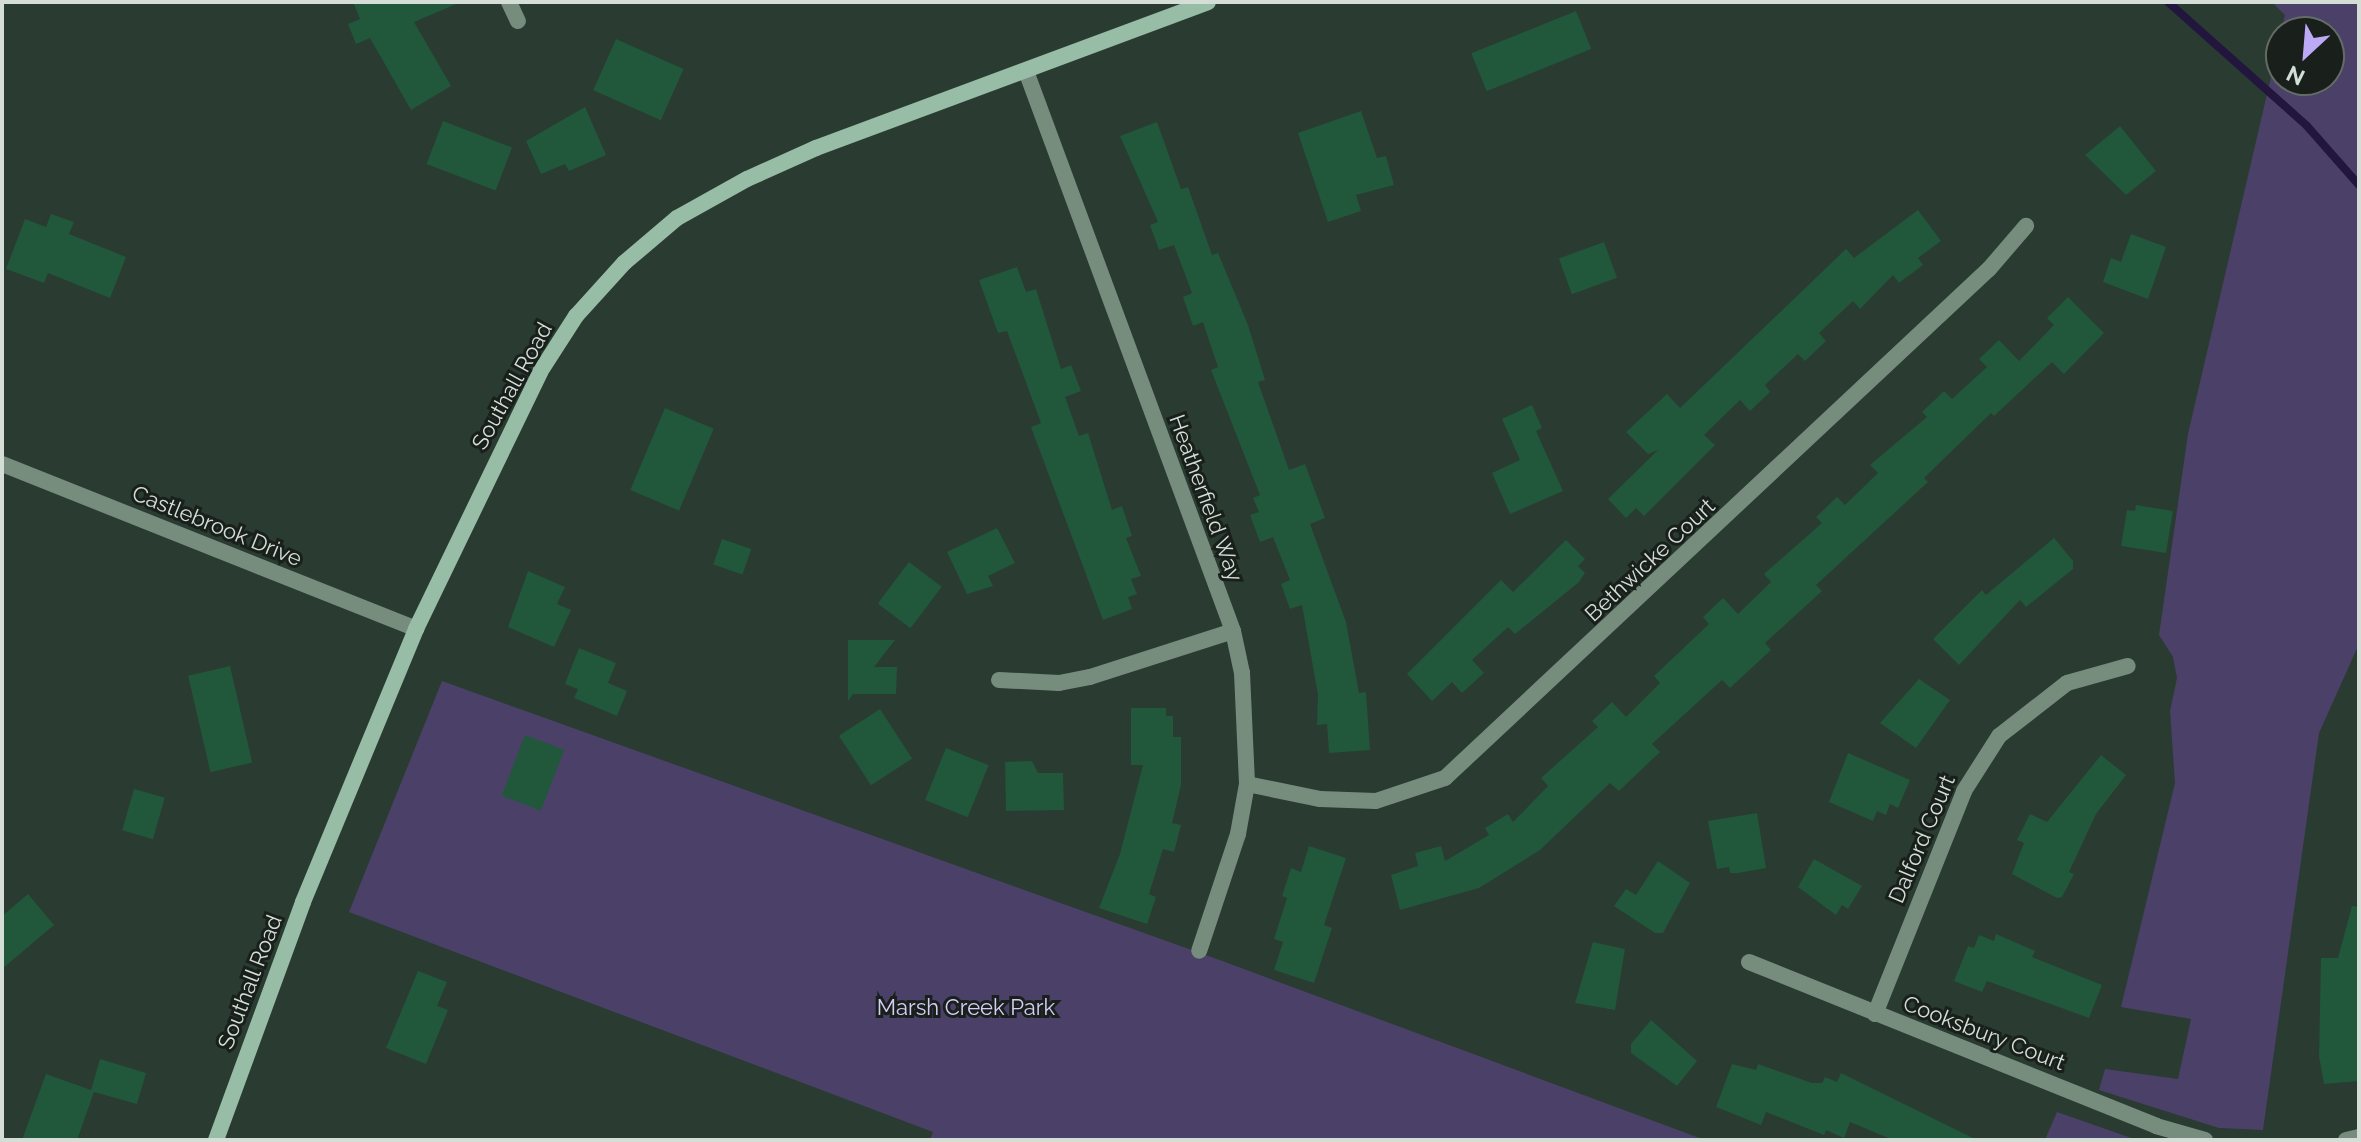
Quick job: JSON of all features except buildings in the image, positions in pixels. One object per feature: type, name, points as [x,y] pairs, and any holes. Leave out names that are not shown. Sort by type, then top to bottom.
[{"type":"street","points":[[509,2],[518,21]]},
{"type":"street","name":"Southall Road","points":[[216,1140],[303,902],[416,629],[540,372],[576,316],[624,263],[677,218],[747,179],[816,148],[1208,2]]},
{"type":"street","name":"Heatherfield Way","points":[[1026,71],[1233,631],[1248,728],[1247,784],[1238,834],[1199,951]]},
{"type":"street","name":"Bethwicke Court","points":[[1247,784],[1320,799],[1376,801],[1445,778],[1989,269],[2026,226]]},
{"type":"street","name":"Castlebrook Drive","points":[[2,464],[416,629]]},
{"type":"street","points":[[999,680],[1074,680],[1233,631]]},
{"type":"street","name":"Dalford Court","points":[[1875,1014],[1964,791],[1999,736],[2067,683],[2128,666]]},
{"type":"street","name":"Cooksbury Court","points":[[1749,962],[2156,1126],[2205,1140]]},
{"type":"street","points":[[2346,1140],[2359,1137]]},
{"type":"green space","points":[[2272,2],[2359,2],[2359,644],[2319,733],[2263,1130],[2219,1128],[2099,1090],[2105,1069],[2178,1079],[2191,1019],[2121,1007],[2175,783],[2170,711],[2177,678],[2173,657],[2159,635],[2188,434],[2267,96],[2345,96],[2345,16],[2285,15]]},
{"type":"green space","name":"Marsh Creek Park","points":[[442,681],[1225,962],[1705,1140],[930,1140],[933,1132],[349,912]]},
{"type":"green space","points":[[2057,1112],[2137,1140],[2045,1140]]},
{"type":"waterway","points":[[2168,2],[2307,126],[2359,185]]}]
